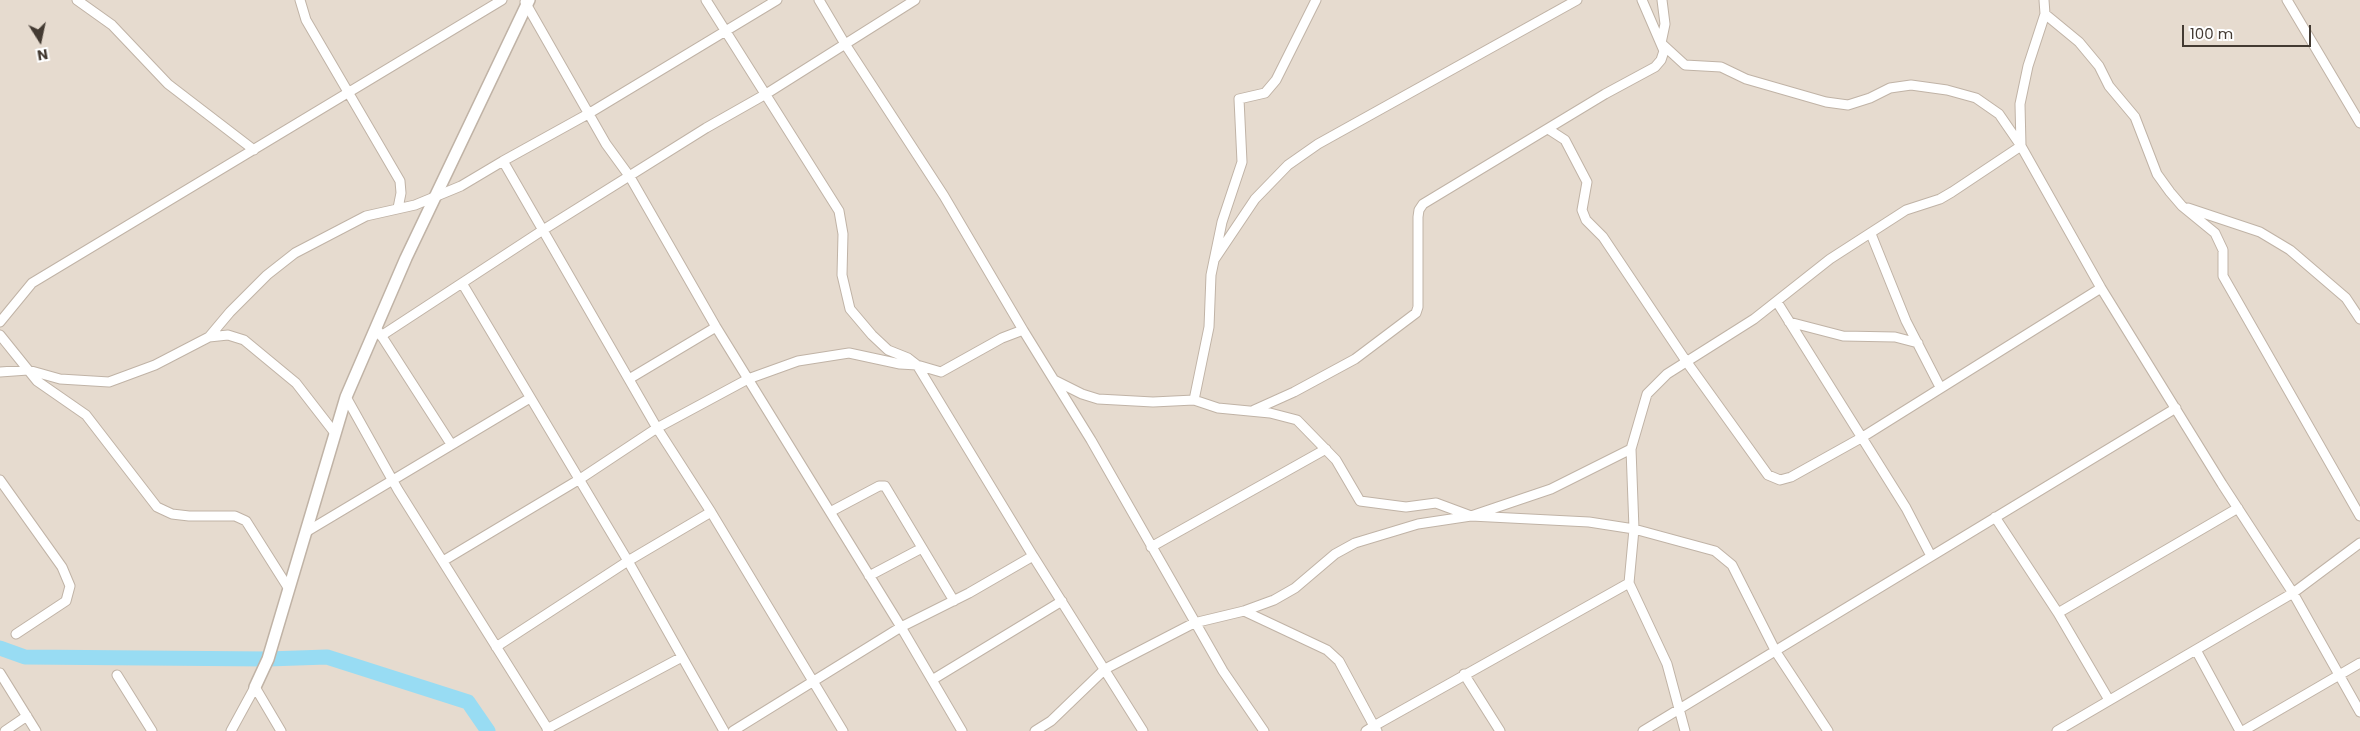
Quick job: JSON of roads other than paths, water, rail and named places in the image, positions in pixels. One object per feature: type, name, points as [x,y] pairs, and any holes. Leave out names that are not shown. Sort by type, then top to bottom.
[{"type":"street","points":[[77,0],[112,25],[168,84],[254,150]]},
{"type":"street","points":[[300,0],[306,20],[400,180],[398,208]]},
{"type":"street","points":[[0,322],[32,283],[502,0]]},
{"type":"street","points":[[706,0],[840,211],[843,234],[842,280],[850,309],[872,336],[888,350],[908,358],[917,365],[1033,556],[1143,731]]},
{"type":"street","points":[[0,372],[28,370],[60,379],[109,382],[155,366],[209,337],[230,312],[284,261],[366,216],[436,198],[462,186],[588,114],[777,0]]},
{"type":"street","points":[[819,0],[845,44],[944,196],[1091,440],[1194,623],[1223,671],[1264,731]]},
{"type":"street","points":[[379,332],[462,283],[706,128],[766,94],[915,0]]},
{"type":"street","points":[[1194,400],[1209,327],[1209,288],[1214,260],[1222,222],[1242,162],[1239,99],[1265,93],[1276,80],[1316,0]]},
{"type":"street","points":[[1214,260],[1255,199],[1288,165],[1318,144],[1577,0]]},
{"type":"street","points":[[1254,410],[1294,392],[1355,360],[1411,318],[1418,307],[1418,217],[1419,210],[1423,204],[1605,94],[1655,67],[1661,60],[1664,51],[1642,0]]},
{"type":"street","points":[[1661,43],[1665,24],[1662,0]]},
{"type":"street","points":[[2021,146],[2020,104],[2028,66],[2045,14],[2044,0]]},
{"type":"street","points":[[2287,0],[2360,123]]},
{"type":"street","points":[[526,2],[588,114],[606,144],[630,177],[716,327],[901,627],[962,731]]},
{"type":"street","points":[[231,731],[255,688],[268,659],[334,432],[346,397],[379,332],[406,258],[436,198],[526,2]]},
{"type":"street","points":[[2045,14],[2079,42],[2099,66],[2109,86],[2135,117],[2157,174],[2182,206],[2215,233],[2223,250],[2224,276],[2360,516]]},
{"type":"street","points":[[1661,43],[1685,65],[1721,67],[1746,79],[1826,102],[1848,104],[1870,98],[1890,88],[1911,85],[1947,90],[1976,98],[1999,114],[2021,146],[2102,288],[2238,508],[2293,593],[2360,712]]},
{"type":"street","points":[[1548,129],[1565,140],[1587,182],[1582,210],[1586,220],[1604,237],[1686,361],[1768,475],[1780,480],[1791,477],[1861,438],[1940,387],[2102,288]]},
{"type":"street","points":[[1685,731],[1667,664],[1629,583],[1634,529],[1631,449],[1647,394],[1667,374],[1777,302],[1830,259],[1906,210],[1940,199],[1952,192],[2021,146]]},
{"type":"street","points":[[503,161],[658,428],[843,731]]},
{"type":"street","points":[[2182,206],[2227,219],[2260,232],[2290,250],[2316,270],[2346,298],[2360,318]]},
{"type":"street","points":[[1871,234],[1906,321],[1940,387]]},
{"type":"street","points":[[462,283],[628,561],[724,731]]},
{"type":"street","points":[[1777,302],[1906,508],[1931,556]]},
{"type":"street","points":[[1789,322],[1842,336],[1896,337],[1918,343]]},
{"type":"street","points":[[629,379],[716,327]]},
{"type":"street","points":[[443,561],[580,479],[658,428],[748,379],[798,361],[849,353],[900,364],[917,365],[941,372],[1002,338],[1023,330]]},
{"type":"street","points":[[379,332],[451,444]]},
{"type":"street","points":[[0,335],[28,370],[49,390],[86,414],[157,507],[172,514],[235,516],[246,521],[289,589]]},
{"type":"street","points":[[209,337],[228,335],[244,340],[296,383],[334,432]]},
{"type":"street","points":[[1054,380],[1082,394],[1098,398],[1153,402],[1194,400],[1218,408],[1254,410],[1297,420],[1336,460],[1360,501],[1406,507],[1436,503],[1471,516],[1567,520],[1634,529],[1715,551],[1732,564],[1776,652],[1828,731]]},
{"type":"street","points":[[346,397],[392,479],[548,730],[682,658]]},
{"type":"street","points":[[306,532],[530,398]]},
{"type":"street","points":[[1643,731],[2176,408]]},
{"type":"street","points":[[1151,547],[1326,449]]},
{"type":"street","points":[[1035,731],[1051,721],[1105,669],[1194,623],[1244,611],[1274,600],[1295,588],[1335,554],[1355,543],[1418,524],[1471,516],[1551,488],[1631,449]]},
{"type":"street","points":[[0,480],[62,567],[70,586],[70,594],[62,605],[16,634]]},
{"type":"street","points":[[830,512],[878,486],[885,486],[954,601]]},
{"type":"street","points":[[2058,613],[2238,508]]},
{"type":"street","points":[[496,647],[628,561],[711,512]]},
{"type":"street","points":[[1995,517],[2058,613],[2109,700]]},
{"type":"street","points":[[2057,731],[2293,593],[2360,543]]},
{"type":"street","points":[[869,576],[922,548]]},
{"type":"street","points":[[734,731],[901,627],[954,601],[1033,556]]},
{"type":"street","points":[[1244,611],[1310,642],[1339,661],[1372,729],[1464,674],[1629,583]]},
{"type":"street","points":[[932,680],[1062,601]]},
{"type":"street","points":[[2196,650],[2242,731],[2360,663]]},
{"type":"street","points":[[0,673],[36,731]]},
{"type":"street","points":[[117,674],[152,731]]},
{"type":"street","points":[[1464,674],[1500,731]]},
{"type":"street","points":[[255,688],[281,731]]},
{"type":"street","points":[[5,731],[27,716]]},
{"type":"waterway","points":[[0,648],[25,657],[268,659],[327,657],[468,702],[488,731]]}]
